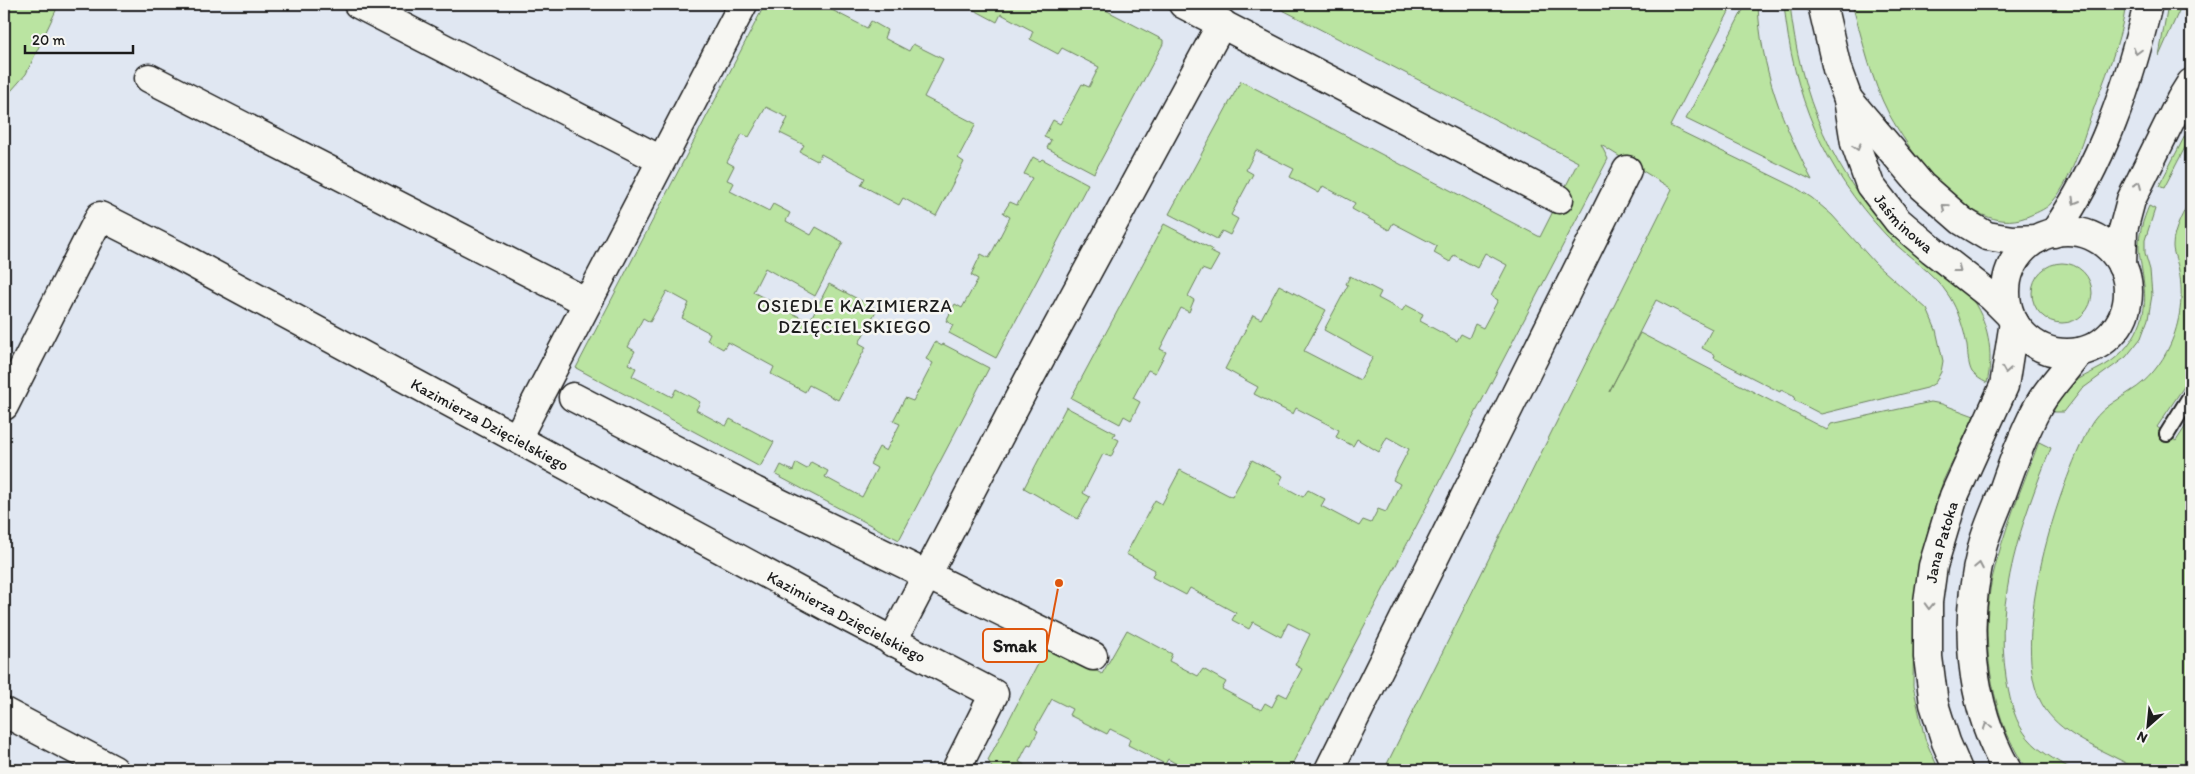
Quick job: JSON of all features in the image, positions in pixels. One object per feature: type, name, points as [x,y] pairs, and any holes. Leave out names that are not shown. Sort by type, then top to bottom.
[{"type":"street","points":[[358,4],[661,160]]},
{"type":"street","points":[[517,438],[743,4]]},
{"type":"street","points":[[1183,4],[1559,198]]},
{"type":"street","name":"Jaśminowa","points":[[1822,4],[1835,61],[1848,99],[1855,143],[1870,185],[1898,221],[1986,292],[2012,318]]},
{"type":"street","points":[[2080,352],[2052,351],[2034,344],[2019,331],[2012,318],[2006,294],[2008,275],[2019,254],[2045,236],[2086,182],[2112,124],[2137,51],[2148,4]]},
{"type":"street","points":[[892,642],[1028,381],[1222,23]]},
{"type":"street","points":[[149,78],[587,302]]},
{"type":"street","points":[[2122,266],[2123,230],[2131,200],[2181,99],[2191,83]]},
{"type":"street","name":"Jaśminowa","points":[[1848,99],[1922,186],[1962,221],[1987,236],[2012,240],[2045,236]]},
{"type":"street","points":[[1329,770],[1627,170]]},
{"type":"street","name":"Kazimierza Dzięcielskiego","points":[[4,406],[100,216],[179,256],[892,642],[994,694],[961,769]]},
{"type":"street","points":[[2007,770],[1985,724],[1974,672],[1971,622],[1975,582],[1982,548],[2010,471],[2037,410],[2080,352],[2104,340],[2114,331],[2122,319],[2128,292],[2127,279],[2114,252],[2087,234],[2072,231],[2045,236]]},
{"type":"street","name":"Jana Patoka","points":[[1958,770],[1946,742],[1934,704],[1928,657],[1928,602],[1933,566],[1954,496],[2004,386],[2012,318]]},
{"type":"street","points":[[573,397],[756,492],[1093,656]]},
{"type":"street","points":[[4,712],[114,770]]},
{"type":"lane","points":[[2167,434],[2191,395]]},
{"type":"green space","points":[[4,4],[59,4],[26,74],[4,99]]},
{"type":"green space","points":[[765,4],[830,4],[828,8],[867,28],[871,21],[887,30],[884,38],[909,51],[913,44],[943,59],[924,97],[976,124],[958,158],[964,162],[936,216],[903,198],[899,205],[861,185],[865,178],[821,154],[817,161],[800,152],[804,145],[780,133],[788,118],[766,107],[749,137],[742,134],[727,162],[734,166],[727,180],[734,183],[730,191],[769,211],[773,204],[790,213],[786,221],[811,235],[816,227],[843,242],[815,296],[765,268],[753,292],[809,322],[829,284],[877,309],[859,343],[866,347],[838,400],[809,385],[805,392],[771,374],[774,367],[728,342],[723,349],[707,340],[710,333],[682,318],[689,303],[667,291],[650,322],[643,318],[628,347],[635,351],[628,364],[636,368],[632,376],[672,397],[676,389],[700,402],[696,410],[726,426],[730,419],[774,442],[760,467],[576,368]]},
{"type":"green space","points":[[963,4],[1094,4],[1163,40],[1163,44],[1094,173],[1047,148],[1051,140],[1044,137],[1053,120],[1060,124],[1082,84],[1089,87],[1099,67],[1062,48],[1058,54],[1030,39],[1033,31],[1001,14],[997,22]]},
{"type":"green space","points":[[1271,4],[1733,4],[1670,126],[1795,187],[1832,215],[1875,263],[1927,309],[1936,330],[1943,361],[1941,372],[1935,383],[1927,388],[1821,414],[1794,400],[1795,397],[1781,390],[1780,392],[1714,358],[1715,355],[1702,348],[1712,329],[1656,300],[1609,392],[1640,333],[1827,430],[1831,424],[1931,402],[1942,404],[1974,416],[1943,481],[1927,535],[1914,600],[1913,686],[1925,739],[1939,770],[1384,770],[1672,189],[1601,145],[1608,159],[1289,770],[1187,770],[1168,759],[1165,764],[1128,745],[1130,739],[1110,729],[1107,734],[1069,715],[1072,709],[1052,699],[1035,729],[1038,731],[1031,745],[1028,744],[1019,762],[1035,770],[993,770],[988,760],[1048,645],[1102,674],[1127,630],[1172,654],[1169,661],[1198,676],[1203,669],[1226,682],[1222,689],[1261,710],[1265,703],[1272,707],[1279,693],[1287,697],[1302,669],[1295,665],[1310,634],[1288,623],[1281,637],[1253,622],[1249,629],[1232,620],[1236,613],[1190,588],[1186,595],[1152,577],[1155,570],[1126,554],[1155,500],[1162,504],[1180,470],[1232,497],[1252,460],[1283,476],[1279,484],[1303,497],[1308,490],[1325,499],[1321,506],[1359,526],[1363,520],[1371,523],[1378,509],[1386,512],[1400,484],[1393,480],[1409,449],[1387,437],[1379,452],[1357,439],[1353,446],[1336,437],[1339,430],[1296,408],[1293,414],[1254,394],[1258,387],[1225,369],[1253,315],[1261,319],[1279,285],[1326,310],[1304,351],[1360,380],[1373,357],[1324,330],[1348,285],[1346,284],[1350,276],[1381,292],[1378,298],[1402,311],[1406,305],[1423,314],[1420,321],[1457,341],[1461,334],[1469,338],[1475,324],[1483,328],[1498,300],[1491,296],[1507,265],[1485,253],[1477,268],[1454,255],[1450,262],[1434,253],[1437,246],[1393,223],[1389,230],[1352,209],[1355,203],[1323,186],[1319,193],[1290,177],[1294,169],[1256,150],[1246,170],[1253,174],[1231,215],[1238,219],[1230,235],[1222,231],[1217,239],[1169,214],[1241,81],[1540,237],[1578,162]]},
{"type":"green space","points":[[1746,4],[1758,4],[1763,50],[1768,73],[1783,117],[1812,180],[1686,119]]},
{"type":"green space","points":[[1784,4],[1790,4],[1802,70],[1811,102],[1823,133],[1838,162],[1876,217],[1908,248],[1969,295],[1976,305],[1985,326],[1990,349],[1987,383],[1972,372],[1962,326],[1955,307],[1943,287],[1886,235],[1864,210],[1828,157],[1804,100],[1795,69],[1788,38]]},
{"type":"green space","points":[[1852,4],[2126,4],[2116,46],[2075,161],[2065,183],[2051,203],[2043,210],[2031,215],[2009,220],[1988,217],[1967,206],[1947,191],[1913,151],[1889,114],[1872,74]]},
{"type":"green space","points":[[2168,4],[2182,4],[2159,56]]},
{"type":"green space","points":[[2191,124],[2191,136],[2164,188],[2159,186]]},
{"type":"green space","points":[[1033,157],[1040,161],[1042,159],[1088,184],[996,358],[949,333],[953,325],[946,321],[955,304],[962,308],[978,279],[971,275],[981,254],[989,258],[1010,217],[1003,213],[1010,202],[1017,205],[1032,178],[1024,174]]},
{"type":"green space","points":[[2191,197],[2191,376],[2157,427],[2176,441],[2191,418],[2191,770],[2148,771],[2133,767],[2084,742],[2053,719],[2039,698],[2032,670],[2031,637],[2034,600],[2052,522],[2064,486],[2089,428],[2102,411],[2149,377],[2163,358],[2173,337],[2179,319],[2181,290],[2173,249],[2174,240],[2177,227]]},
{"type":"green space","points":[[2149,206],[2155,209],[2145,240],[2145,253],[2150,270],[2152,295],[2148,319],[2141,338],[2126,357],[2082,389],[2064,412],[2053,412],[2060,397],[2071,384],[2117,356],[2128,346],[2139,326],[2145,298],[2139,239]]},
{"type":"green space","points":[[1164,224],[1212,249],[1211,252],[1219,256],[1210,272],[1202,269],[1188,296],[1194,300],[1189,312],[1181,308],[1160,349],[1166,352],[1155,373],[1148,370],[1133,398],[1140,402],[1131,420],[1124,416],[1120,424],[1071,398]]},
{"type":"green space","points":[[2056,263],[2068,263],[2084,271],[2090,281],[2092,293],[2090,305],[2084,315],[2068,323],[2056,323],[2040,315],[2032,299],[2032,287],[2040,271]]},
{"type":"green space","points":[[935,342],[942,346],[943,344],[989,368],[899,540],[776,475],[781,465],[793,471],[796,463],[807,469],[811,462],[828,471],[825,477],[862,497],[877,468],[870,464],[879,447],[886,451],[900,424],[893,421],[905,398],[913,401],[933,363],[926,359]]},
{"type":"green space","points":[[1066,407],[1115,433],[1113,437],[1119,440],[1111,457],[1103,454],[1083,493],[1090,497],[1078,519],[1024,488]]},
{"type":"green space","points":[[2039,442],[2051,448],[2021,531],[2007,589],[2003,647],[2006,677],[2014,712],[2028,737],[2046,754],[2074,770],[2026,770],[2007,734],[1999,712],[1988,655],[1987,616],[1996,561]]},
{"type":"place","name":"Smak","points":[[1059,583]]},
{"type":"district","name":"OSIEDLE KAZIMIERZA DZIĘCIELSKIEGO","points":[[855,316]]}]
